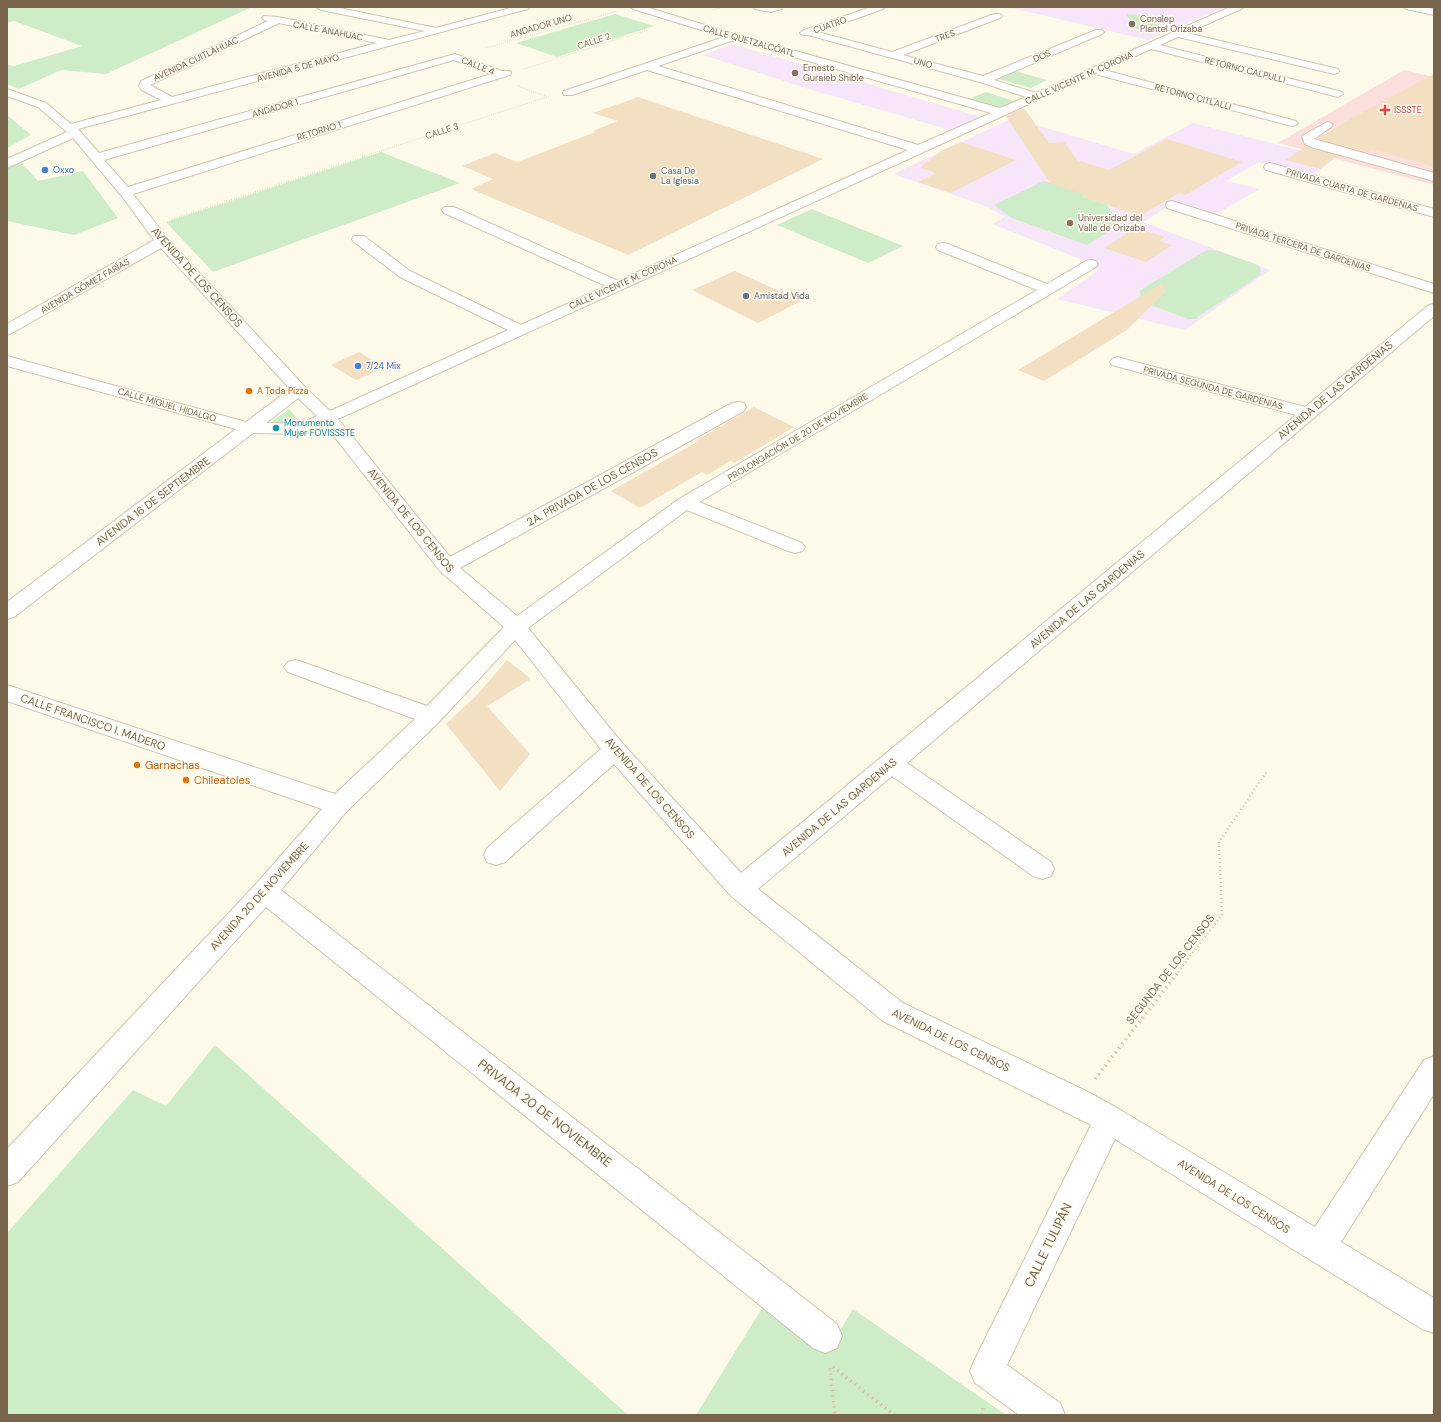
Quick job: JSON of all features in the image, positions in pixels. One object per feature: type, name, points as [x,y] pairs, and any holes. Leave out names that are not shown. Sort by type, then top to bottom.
[{"type":"street","points":[[321,7],[438,30]]},
{"type":"street","name":"AVENIDA 5 DE MAYO","points":[[72,131],[171,101],[525,7]]},
{"type":"street","name":"CALLE QUETZALCÓATL","points":[[636,7],[733,37],[1001,112]]},
{"type":"street","points":[[758,7],[771,9],[778,7]]},
{"type":"street","name":"CUATRO","points":[[786,40],[880,7]]},
{"type":"street","name":"CALLE VICENTE M. CORONA","points":[[328,417],[1001,112],[1095,72],[1238,7]]},
{"type":"street","points":[[1409,7],[1434,12]]},
{"type":"street","name":"TRES","points":[[893,55],[997,16]]},
{"type":"street","name":"CALLE ANAHUAC","points":[[267,18],[390,43]]},
{"type":"street","name":"AVENIDA CUITLÁHUAC","points":[[171,101],[146,88],[144,86],[145,83],[278,20]]},
{"type":"street","name":"UNO","points":[[807,32],[984,80],[1038,97]]},
{"type":"street","name":"DOS","points":[[984,80],[1099,32]]},
{"type":"street","points":[[1178,34],[1334,71]]},
{"type":"street","points":[[568,93],[733,37]]},
{"type":"street","name":"RETORNO CALPULLI","points":[[1151,46],[1338,94]]},
{"type":"street","name":"CALLE 4","points":[[455,57],[500,74]]},
{"type":"street","name":"ANDADOR 1","points":[[96,158],[455,57]]},
{"type":"street","points":[[647,66],[920,150]]},
{"type":"street","name":"RETORNO 1","points":[[125,192],[500,74],[514,72]]},
{"type":"street","name":"RETORNO CITLALLI","points":[[1095,72],[1292,123]]},
{"type":"street","name":"AVENIDA DE LOS CENSOS","points":[[7,92],[42,105],[72,131],[125,192],[162,241],[299,390],[328,417],[447,567],[516,627],[615,750],[740,889],[893,1012],[1078,1102],[1109,1119],[1434,1318]]},
{"type":"street","points":[[1327,125],[1308,137],[1309,141],[1434,177]]},
{"type":"street","points":[[7,164],[72,131]]},
{"type":"street","name":"PRIVADA CUARTA DE GARDENIAS","points":[[1270,166],[1434,213]]},
{"type":"street","name":"PRIVADA TERCERA DE GARDENIAS","points":[[1172,205],[1434,289]]},
{"type":"street","points":[[449,210],[618,286]]},
{"type":"street","points":[[359,240],[405,274],[520,330]]},
{"type":"street","name":"AVENIDA GÓMEZ FARÍAS","points":[[7,330],[162,241]]},
{"type":"street","points":[[943,247],[1048,289]]},
{"type":"street","name":"PROLONGACIÓN DE 20 DE NOVIEMBRE","points":[[516,627],[685,503],[1091,264]]},
{"type":"street","name":"AVENIDA DE LAS GARDENIAS","points":[[740,889],[892,764],[1434,308]]},
{"type":"street","name":"CALLE MIGUEL HIDALGO","points":[[7,360],[250,428],[303,429],[328,417]]},
{"type":"street","name":"PRIVADA SEGUNDA DE GARDENIAS","points":[[1118,362],[1308,413]]},
{"type":"street","name":"AVENIDA 16 DE SEPTIEMBRE","points":[[7,612],[299,390]]},
{"type":"street","name":"2A. PRIVADA DE LOS CENSOS","points":[[447,567],[738,407]]},
{"type":"street","points":[[685,503],[795,547]]},
{"type":"street","name":"AVENIDA 20 DE NOVIEMBRE","points":[[7,1171],[265,891],[339,805],[431,716],[516,627]]},
{"type":"street","points":[[294,667],[431,716]]},
{"type":"street","name":"CALLE FRANCISCO I. MADERO","points":[[7,693],[339,805]]},
{"type":"street","points":[[496,855],[615,750]]},
{"type":"street","points":[[892,764],[1042,869]]},
{"type":"street","name":"PRIVADA 20 DE NOVIEMBRE","points":[[265,891],[825,1336]]},
{"type":"street","points":[[1319,1248],[1434,1069]]},
{"type":"street","name":"CALLE TULIPÁN","points":[[1048,1415],[987,1371],[1109,1119]]},
{"type":"path","name":"ANDADOR UNO","points":[[455,57],[623,9]]},
{"type":"path","name":"CALLE 2","points":[[514,72],[678,20]]},
{"type":"path","name":"CALLE 3","points":[[151,226],[546,97],[568,93]]},
{"type":"path","name":"SEGUNDA DE LOS CENSOS","points":[[1078,1102],[1222,915],[1219,842],[1267,771]]},
{"type":"path","points":[[834,1415],[830,1364],[894,1415]]},
{"type":"shaded area","name":"Conalep Plantel Orizaba","points":[[1007,7],[1225,7],[1148,40]]},
{"type":"shaded area","name":"Ernesto Guraieb Shible","points":[[732,44],[981,117],[950,130],[812,90],[703,55]]},
{"type":"shaded area","name":"ISSSTE","points":[[1404,70],[1434,77],[1434,185],[1278,143]]},
{"type":"shaded area","name":"Universidad del Valle de Orizaba","points":[[1013,118],[1134,154],[1193,123],[1334,159],[1311,176],[1259,162],[1226,181],[1260,189],[1212,216],[1174,203],[1143,222],[1270,270],[1185,330],[1057,299],[1098,271],[1080,264],[1085,261],[992,224],[1005,217],[988,207],[893,174]]},
{"type":"green space","points":[[7,7],[252,7],[106,74],[61,70],[19,89],[7,84],[7,65],[14,66],[82,46],[14,21],[7,23]]},
{"type":"green space","points":[[615,14],[654,26],[557,57],[516,43]]},
{"type":"green space","points":[[1126,14],[1150,15],[1161,29],[1136,29]]},
{"type":"green space","points":[[1015,71],[1047,80],[1031,88],[999,79]]},
{"type":"green space","points":[[986,92],[1014,101],[993,110],[963,101]]},
{"type":"green space","points":[[7,115],[31,135],[7,148]]},
{"type":"green space","points":[[381,152],[460,183],[213,272],[166,222]]},
{"type":"green space","points":[[21,162],[38,181],[83,171],[118,218],[74,235],[7,221],[7,168]]},
{"type":"green space","points":[[1070,178],[1098,187],[1082,196],[1107,205],[1120,225],[1087,245],[1012,218],[994,205],[1044,181],[1057,185]]},
{"type":"green space","points":[[812,209],[903,246],[868,263],[777,225]]},
{"type":"green space","points":[[1207,250],[1218,251],[1258,265],[1261,270],[1260,275],[1195,319],[1188,319],[1143,301],[1139,291]]},
{"type":"green space","points":[[289,409],[302,424],[269,424]]},
{"type":"green space","points":[[215,1045],[628,1415],[7,1415],[7,1233],[133,1090],[166,1106]]},
{"type":"green space","points":[[764,1305],[828,1351],[853,1309],[1006,1415],[696,1415]]},
{"type":"building","points":[[1434,74],[1434,167],[1373,149],[1367,152],[1318,139],[1345,122]]},
{"type":"building","name":"Casa De La Iglesia","points":[[638,97],[823,159],[628,255],[471,189],[493,179],[462,166],[495,153],[517,162],[596,132],[593,131],[618,121],[593,113]]},
{"type":"building","points":[[1024,108],[1049,143],[1064,142],[1077,160],[1109,170],[1167,139],[1242,162],[1185,195],[1179,193],[1140,216],[1050,183],[1006,116]]},
{"type":"building","points":[[961,142],[1016,160],[951,193],[918,182],[936,173],[920,168],[941,151]]},
{"type":"building","points":[[1306,146],[1337,156],[1320,169],[1286,160]]},
{"type":"building","points":[[1136,228],[1165,237],[1159,241],[1172,245],[1146,262],[1104,248]]},
{"type":"building","name":"Amistad Vida","points":[[735,271],[801,301],[758,323],[692,290]]},
{"type":"building","points":[[1161,284],[1166,291],[1127,330],[1044,381],[1018,370]]},
{"type":"building","name":"7/24 Mix","points":[[359,352],[385,368],[356,380],[331,365]]},
{"type":"building","points":[[754,407],[794,427],[734,463],[731,461],[707,475],[702,472],[640,508],[611,491],[697,442],[695,441]]},
{"type":"building","points":[[507,660],[531,679],[487,706],[530,754],[500,791],[446,724],[477,695]]},
{"type":"place","name":"Conalep Plantel Orizaba","points":[[1132,24]]},
{"type":"place","name":"Ernesto Guraieb Shible","points":[[795,73]]},
{"type":"place","name":"ISSSTE","points":[[1385,110]]},
{"type":"place","name":"Oxxo","points":[[45,170]]},
{"type":"place","name":"Casa De La Iglesia","points":[[653,176]]},
{"type":"place","name":"Universidad del Valle de Orizaba","points":[[1070,223]]},
{"type":"place","name":"Amistad Vida","points":[[746,296]]},
{"type":"place","name":"7/24 Mix","points":[[358,366]]},
{"type":"place","name":"A Toda Pizza","points":[[249,391]]},
{"type":"place","name":"Monumento Mujer FOVISSSTE","points":[[276,428]]},
{"type":"place","name":"Garnachas","points":[[137,765]]},
{"type":"place","name":"Chileatoles","points":[[186,780]]}]
